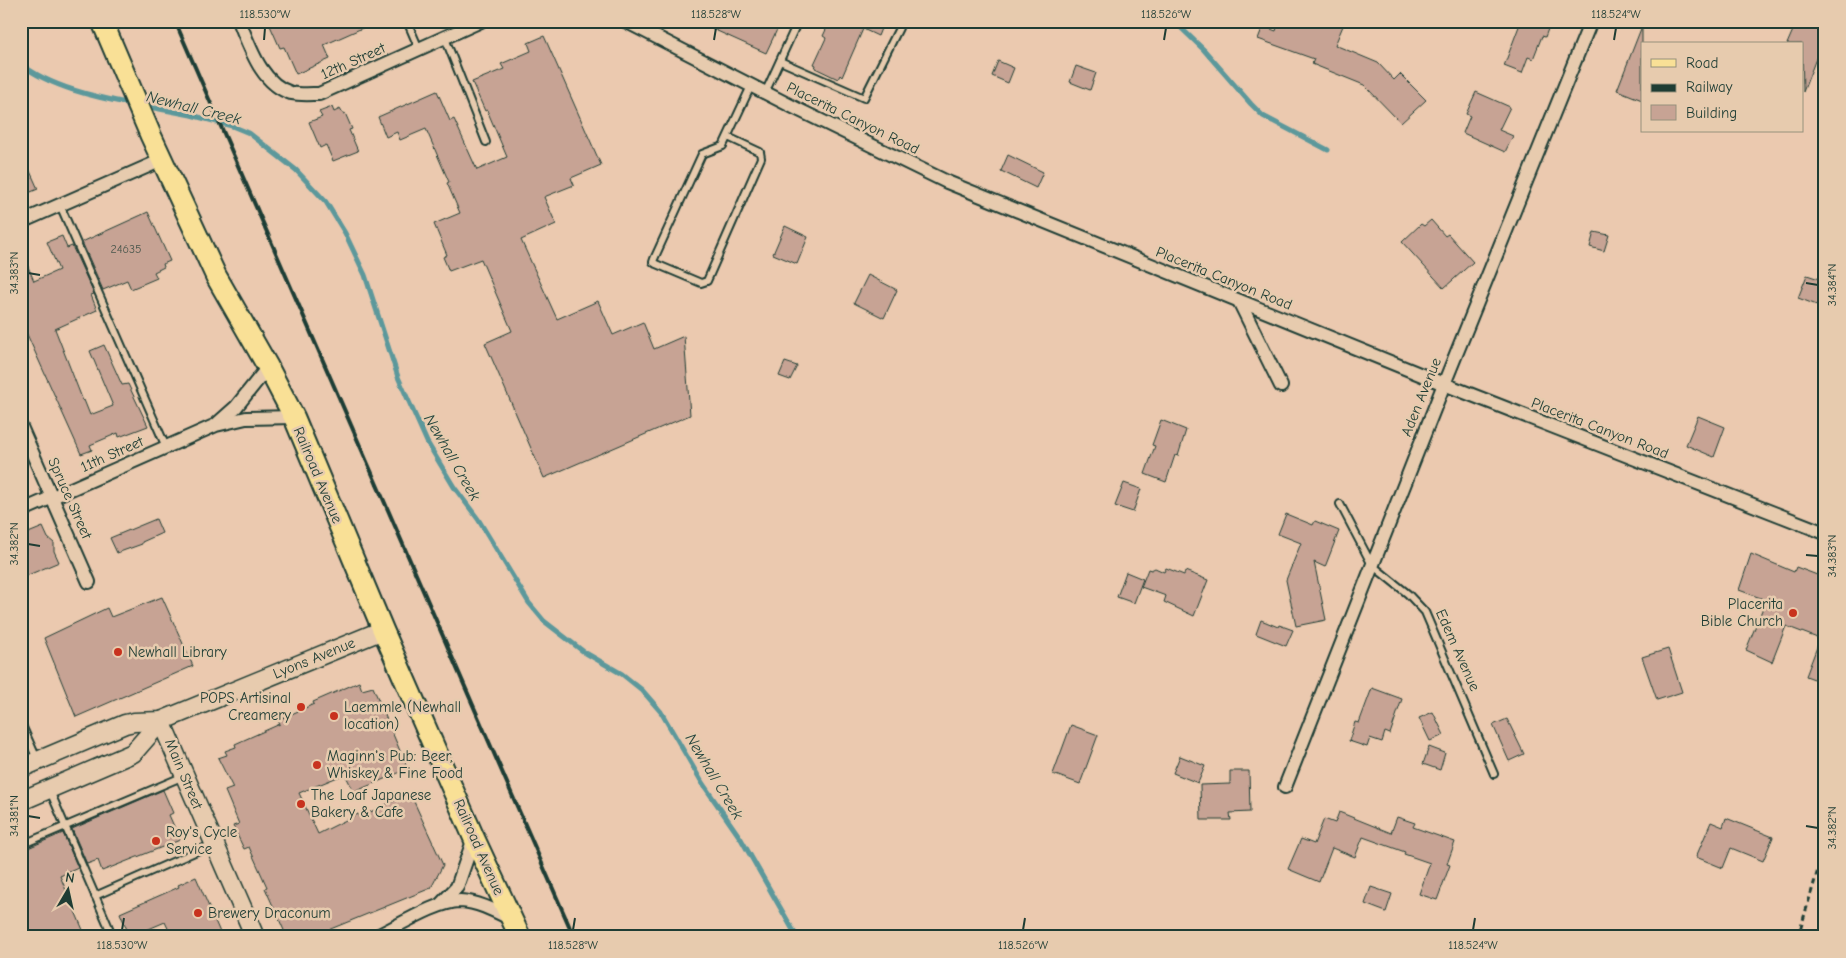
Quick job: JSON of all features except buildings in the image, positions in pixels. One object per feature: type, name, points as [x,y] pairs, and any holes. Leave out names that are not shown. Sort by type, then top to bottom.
[{"type":"main road","name":"Railroad Avenue","points":[[102,21],[151,136],[216,276],[294,417],[383,630],[474,838],[516,928]]},
{"type":"main road","name":"Lyons Avenue","points":[[29,765],[125,724],[161,721],[383,630]]},
{"type":"main road","name":"Lyons Avenue","points":[[21,801],[133,753],[161,721]]},
{"type":"main road","name":"Main Street","points":[[161,721],[255,937]]},
{"type":"street","name":"12th Street","points":[[239,21],[258,65],[274,83],[292,93],[319,94],[481,21]]},
{"type":"street","name":"Placerita Canyon Road","points":[[626,21],[751,86],[947,182],[1444,384],[1825,533]]},
{"type":"street","name":"Aden Avenue","points":[[1285,787],[1372,564],[1591,21]]},
{"type":"street","points":[[21,222],[162,160]]},
{"type":"street","points":[[1239,301],[1280,386]]},
{"type":"street","name":"11th Street","points":[[216,425],[236,407],[268,367]]},
{"type":"street","name":"11th Street","points":[[21,511],[216,425],[246,418],[294,417]]},
{"type":"street","name":"Spruce Street","points":[[21,427],[89,582]]},
{"type":"street","points":[[442,904],[456,887],[463,873],[474,838]]},
{"type":"street","points":[[377,936],[442,904],[460,901],[482,905],[516,928]]},
{"type":"lane","points":[[407,21],[419,50]]},
{"type":"lane","points":[[765,93],[798,21]]},
{"type":"lane","points":[[780,61],[864,98],[899,28],[897,21]]},
{"type":"lane","points":[[445,38],[486,142]]},
{"type":"lane","points":[[728,136],[760,152],[761,158],[707,281],[702,283],[653,262],[702,154],[723,146],[751,86]]},
{"type":"lane","points":[[60,205],[166,447]]},
{"type":"lane","name":"Edem Avenue","points":[[1340,504],[1372,564],[1408,594],[1424,612],[1494,774]]},
{"type":"lane","points":[[21,724],[29,765]]},
{"type":"lane","points":[[21,845],[185,776]]},
{"type":"lane","points":[[49,789],[113,937]]},
{"type":"lane","points":[[96,896],[213,844]]},
{"type":"path","points":[[1798,937],[1825,846]]},
{"type":"waterway","points":[[1174,21],[1204,50],[1263,116],[1328,150]]},
{"type":"waterway","name":"Newhall Creek","points":[[21,64],[45,79],[59,85],[131,104]]},
{"type":"waterway","name":"Newhall Creek","points":[[144,106],[191,115],[232,126],[249,133],[296,170],[326,202],[345,233],[365,275],[398,377],[427,442],[454,487],[478,519],[529,603],[544,621],[584,652],[622,674],[642,690],[661,712],[703,784],[741,839],[797,937]]},
{"type":"railway","points":[[175,21],[574,937]]},
{"type":"place","name":"Placerita Bible Church","points":[[1793,613]]},
{"type":"place","name":"Newhall Library","points":[[118,652]]},
{"type":"place","name":"POPS Artisinal Creamery","points":[[301,707]]},
{"type":"place","name":"Laemmle (Newhall location)","points":[[334,716]]},
{"type":"place","name":"Maginn's Pub: Beer, Whiskey & Fine Food","points":[[317,765]]},
{"type":"place","name":"The Loaf Japanese Bakery & Cafe","points":[[301,804]]},
{"type":"place","name":"Roy's Cycle Service","points":[[156,841]]},
{"type":"place","name":"Brewery Draconum","points":[[198,913]]}]
